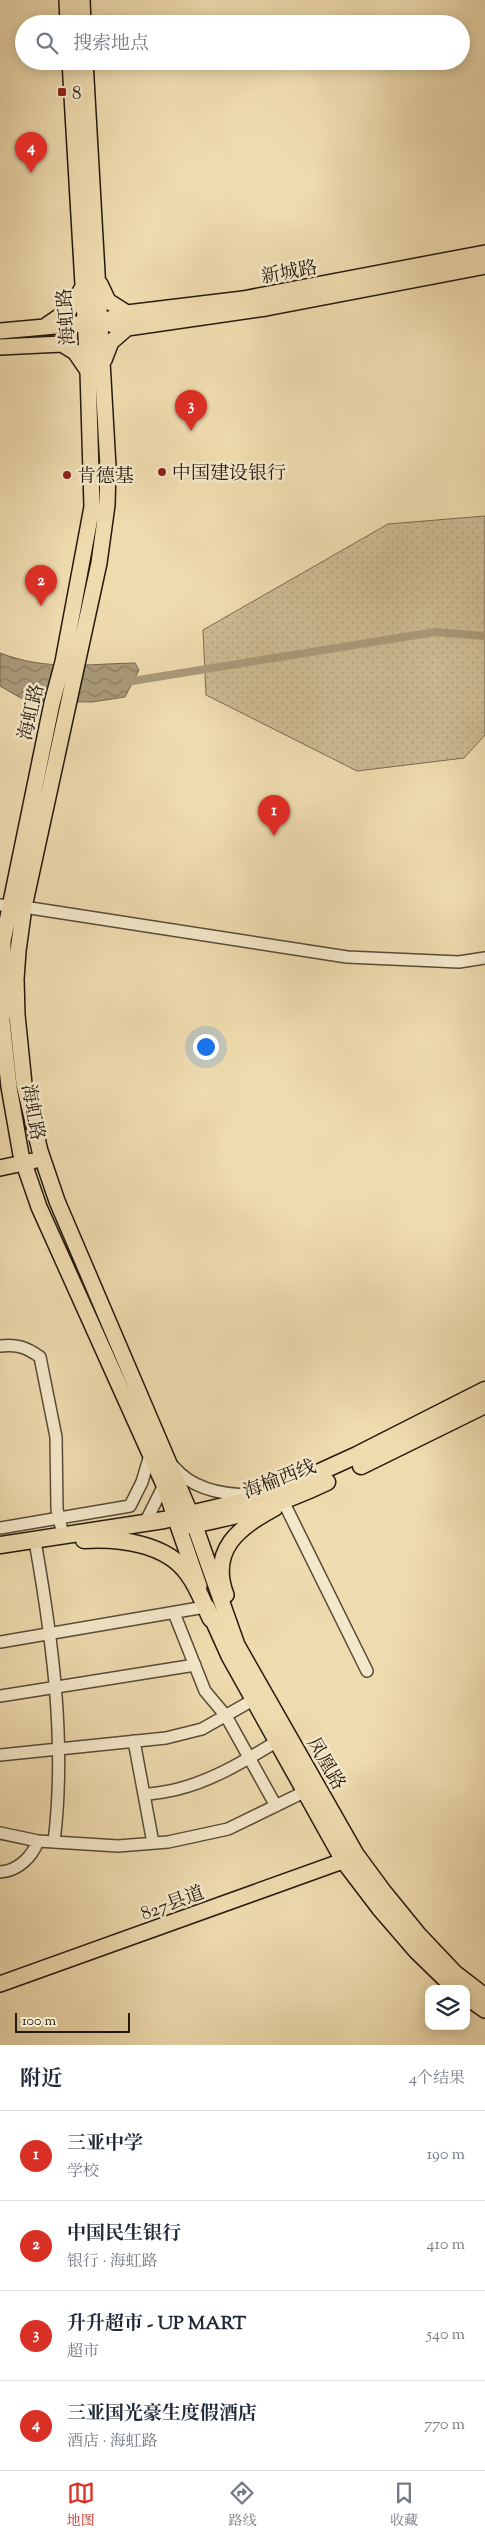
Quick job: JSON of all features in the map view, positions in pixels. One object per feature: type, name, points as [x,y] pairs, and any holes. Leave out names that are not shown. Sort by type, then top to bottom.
[{"type":"highway","name":"海榆西线","points":[[181,1521],[266,1496],[357,1455],[485,1390]]},
{"type":"highway","name":"海榆西线","points":[[68,1538],[264,1508],[304,1493],[485,1405]]},
{"type":"highway","name":"凤凰路","points":[[0,1553],[145,1523],[181,1521]]},
{"type":"highway","name":"凤凰路","points":[[0,1545],[68,1538],[100,1539],[149,1547],[174,1561],[188,1574],[208,1613]]},
{"type":"main road","points":[[67,0],[68,15]]},
{"type":"main road","points":[[82,0],[83,15]]},
{"type":"main road","name":"海虹路","points":[[71,70],[83,287],[93,322]]},
{"type":"main road","name":"海虹路","points":[[86,70],[97,278],[93,322],[95,369],[108,467],[106,505],[99,563],[70,663],[52,703],[1,954],[2,1020],[9,1087],[23,1159],[39,1207],[181,1521]]},
{"type":"main road","name":"新城路","points":[[127,320],[485,253]]},
{"type":"main road","name":"新城路","points":[[0,331],[266,308],[485,266]]},
{"type":"main road","points":[[0,347],[62,344],[95,369],[127,320],[108,301],[97,278]]},
{"type":"main road","points":[[41,327],[58,319],[69,310],[83,287]]},
{"type":"main road","name":"海虹路","points":[[70,663],[68,703],[11,906],[17,1015],[24,1084],[41,1155],[56,1201],[169,1461],[181,1521]]},
{"type":"main road","points":[[0,1168],[23,1159],[41,1155]]},
{"type":"main road","points":[[0,1157],[23,1159]]},
{"type":"main road","points":[[268,1703],[223,1585],[222,1565],[226,1547],[235,1534],[252,1520],[304,1493]]},
{"type":"main road","name":"凤凰路","points":[[181,1521],[208,1613],[304,1792],[350,1858],[384,1892],[455,1973],[485,1996]]},
{"type":"main road","name":"凤凰路","points":[[181,1521],[237,1645],[350,1858],[379,1908],[417,1952],[451,1985]]},
{"type":"main road","name":"827县道","points":[[0,1984],[350,1858]]},
{"type":"main road","points":[[470,2000],[485,2010]]},
{"type":"street","points":[[11,906],[347,957],[459,962],[485,958]]},
{"type":"street","points":[[0,1346],[14,1345],[26,1347],[40,1357],[56,1437],[57,1509],[59,1519],[68,1538]]},
{"type":"street","points":[[0,1528],[130,1506],[142,1482],[150,1454]]},
{"type":"street","points":[[169,1461],[184,1479],[200,1486],[239,1495],[266,1496]]},
{"type":"street","points":[[145,1523],[164,1485]]},
{"type":"street","points":[[284,1503],[367,1671]]},
{"type":"street","points":[[36,1547],[52,1634],[58,1748],[57,1814],[54,1842]]},
{"type":"street","points":[[174,1613],[205,1691],[226,1716],[276,1806]]},
{"type":"street","points":[[0,1642],[174,1613],[208,1613]]},
{"type":"street","points":[[0,1696],[195,1666]]},
{"type":"street","points":[[0,1755],[166,1738],[202,1728],[253,1700]]},
{"type":"street","points":[[134,1741],[153,1843]]},
{"type":"street","points":[[144,1795],[178,1789],[250,1758],[276,1742]]},
{"type":"street","points":[[0,1833],[38,1841],[118,1846],[153,1843],[228,1829],[304,1792]]},
{"type":"street","points":[[0,1872],[8,1871],[32,1856],[38,1841]]},
{"type":"shaded area","points":[[485,516],[485,735],[464,758],[357,771],[206,695],[203,630],[388,524]]},
{"type":"water","points":[[0,653],[17,659],[50,664],[135,663],[139,670],[125,697],[92,702],[26,701],[0,686]]},
{"type":"waterway","points":[[126,682],[435,632],[485,636]]},
{"type":"place","name":"8","points":[[62,92]]},
{"type":"place","name":"三亚国光豪生度假酒店","points":[[31,173]]},
{"type":"place","name":"升升超市 - UP MART","points":[[191,431]]},
{"type":"place","name":"中国建设银行","points":[[162,472]]},
{"type":"place","name":"肯德基","points":[[67,475]]},
{"type":"place","name":"中国民生银行","points":[[41,606]]},
{"type":"place","name":"三亚中学","points":[[274,836]]}]
